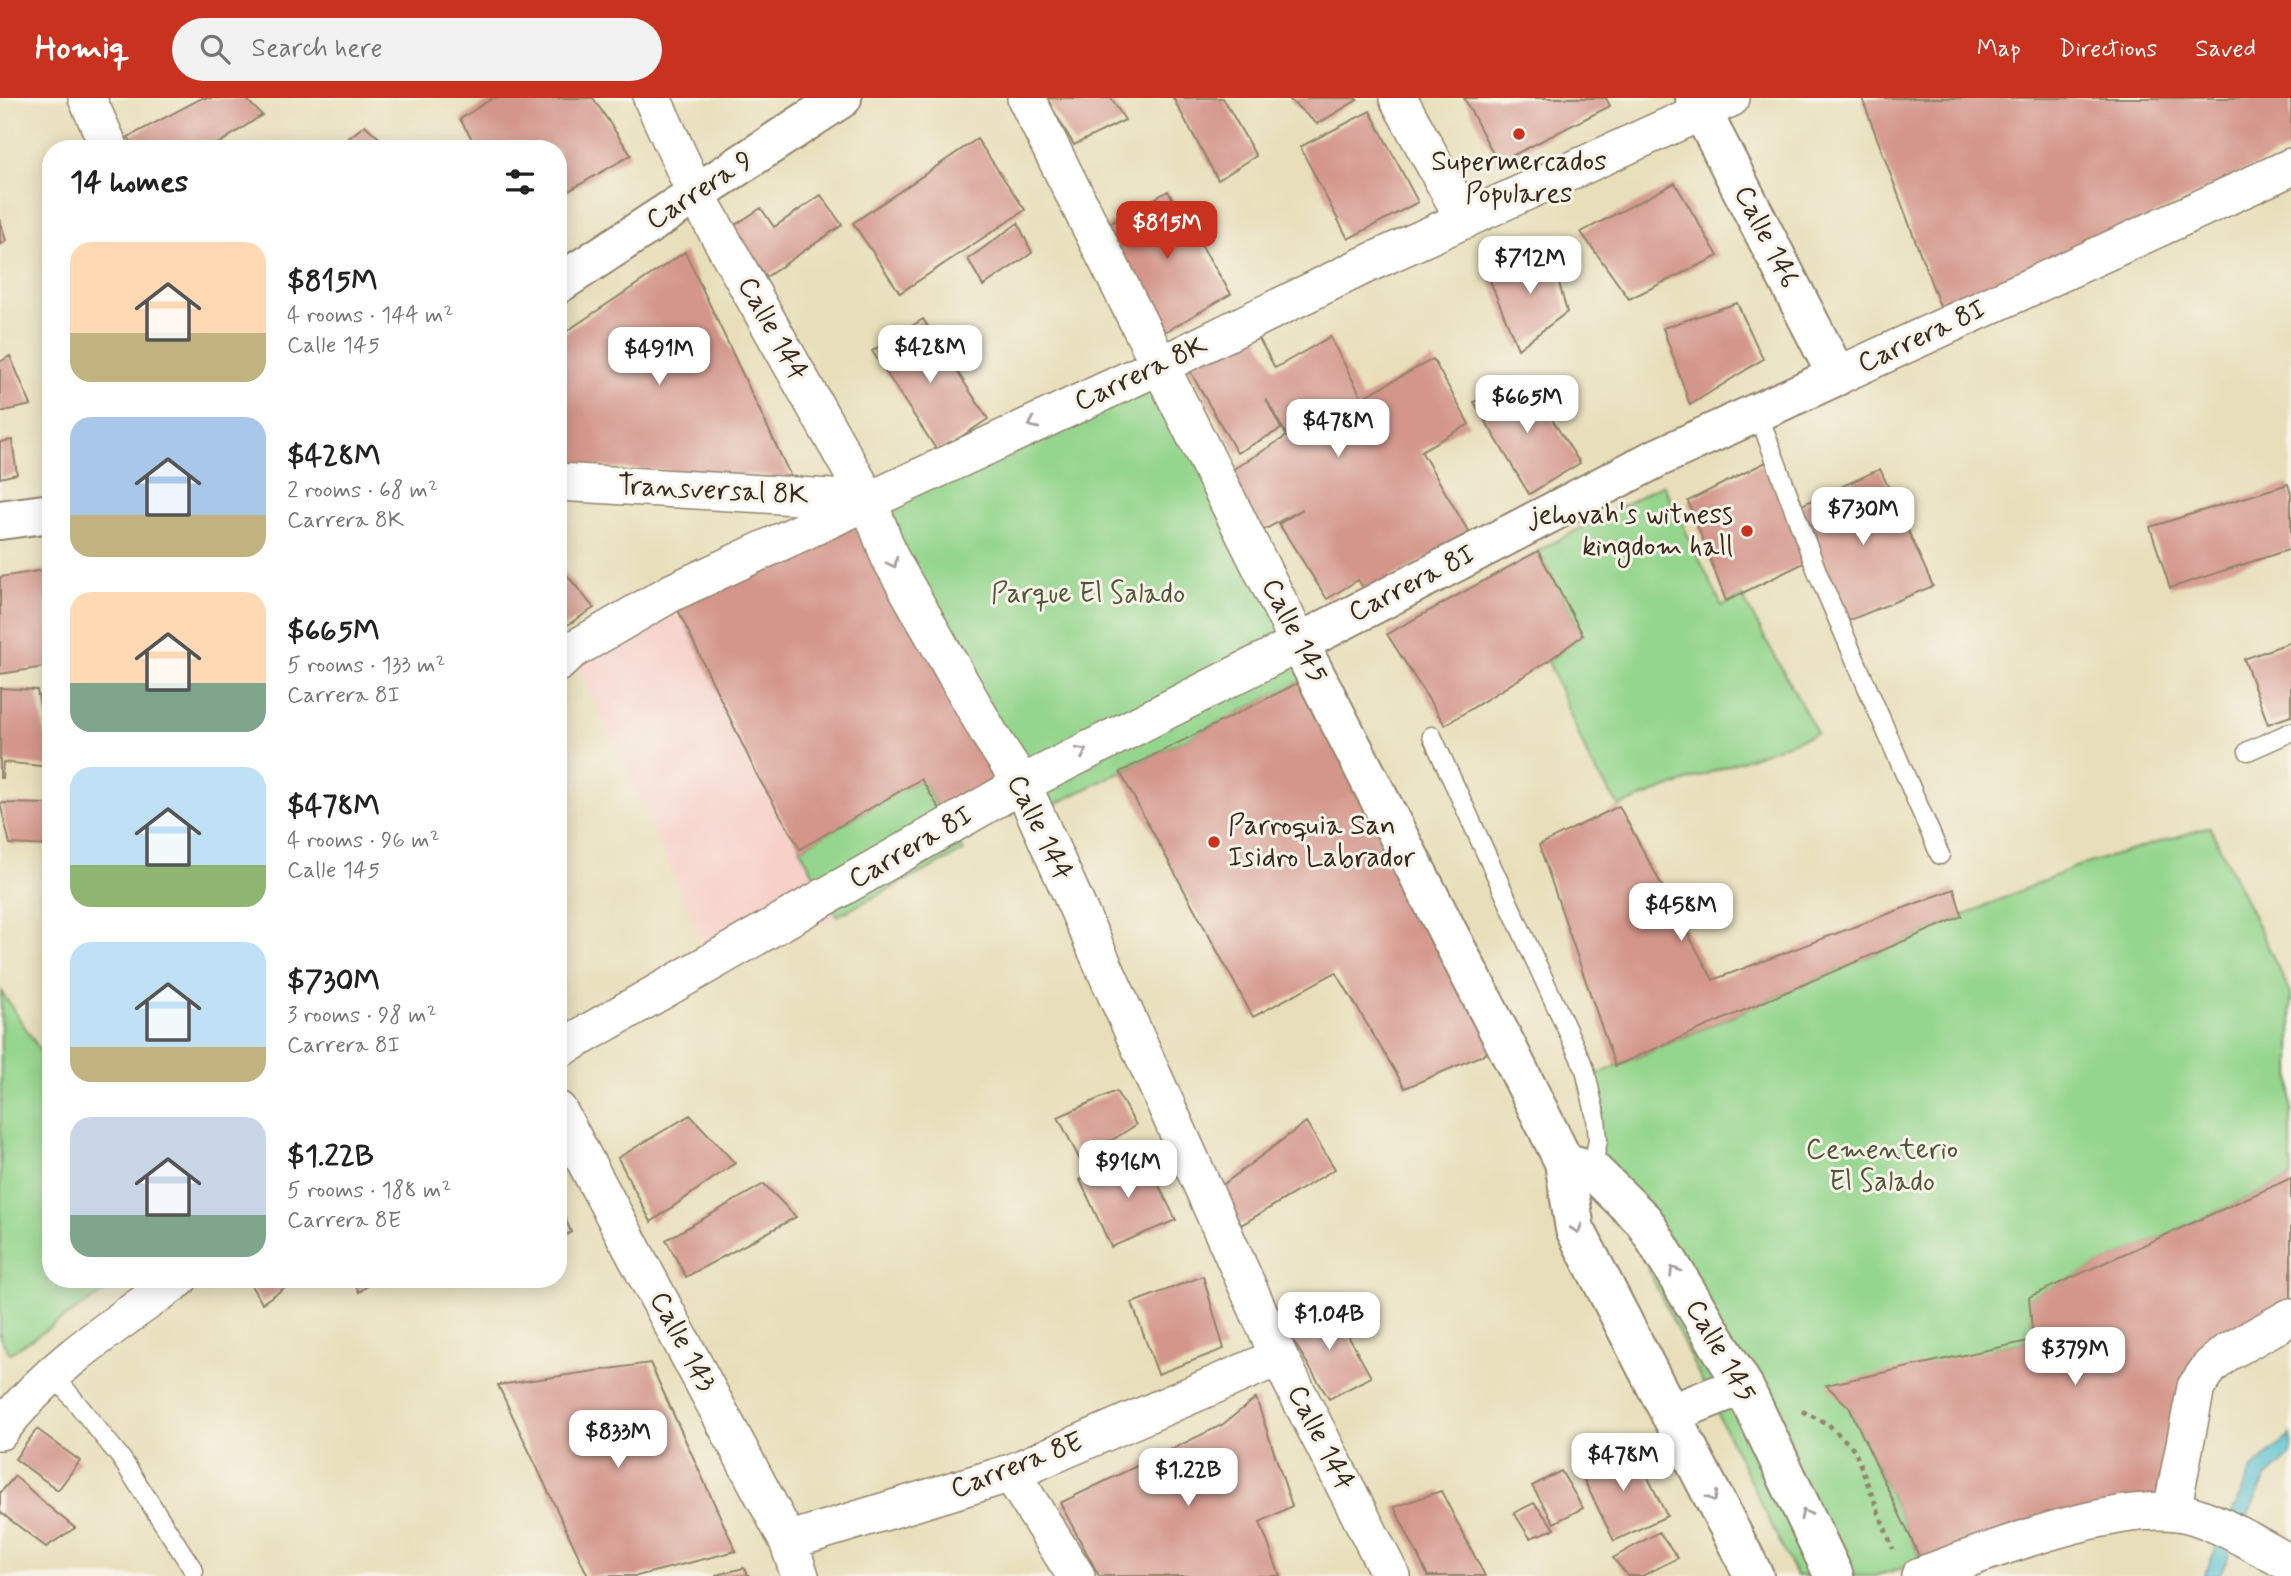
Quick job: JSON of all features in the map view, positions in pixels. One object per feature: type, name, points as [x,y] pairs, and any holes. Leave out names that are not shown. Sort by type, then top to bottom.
[{"type":"street","points":[[87,98],[106,140]]},
{"type":"street","name":"Calle 144","points":[[652,98],[696,194],[868,500],[890,558],[990,735],[1022,784],[1279,1357],[1391,1576]]},
{"type":"street","name":"Carrera 9","points":[[567,278],[842,98]]},
{"type":"street","name":"Calle 145","points":[[1026,98],[1299,643],[1575,1174],[1644,1221],[1743,1385],[1834,1576]]},
{"type":"street","points":[[1398,98],[1465,220]]},
{"type":"street","name":"Carrera 8K","points":[[567,655],[673,592],[1161,365],[1367,264],[1710,103]]},
{"type":"street","name":"Calle 146","points":[[1710,103],[1837,376]]},
{"type":"street","name":"Carrera 8I","points":[[567,1045],[1022,784],[1555,509],[1757,411],[2291,167]]},
{"type":"street","name":"Transversal 8K","points":[[567,483],[868,500]]},
{"type":"street","points":[[0,520],[42,514]]},
{"type":"street","name":"Calle 143","points":[[567,1127],[788,1541],[800,1576]]},
{"type":"street","name":"Calle 145","points":[[1575,1174],[1574,1229],[1754,1576]]},
{"type":"street","points":[[0,1430],[17,1407],[54,1374],[167,1288]]},
{"type":"street","points":[[2183,1513],[2196,1387],[2210,1367],[2226,1353],[2291,1317]]},
{"type":"street","name":"Carrera 8E","points":[[788,1541],[1011,1473],[1279,1357]]},
{"type":"street","points":[[1670,1414],[1743,1385]]},
{"type":"street","points":[[1011,1473],[1076,1576]]},
{"type":"street","points":[[1920,1576],[1994,1549],[2062,1529],[2121,1514],[2151,1510],[2183,1513],[2254,1544],[2291,1564]]},
{"type":"lane","points":[[1757,411],[1818,574],[1940,855]]},
{"type":"lane","points":[[2248,751],[2291,732]]},
{"type":"lane","points":[[1432,736],[1585,1069],[1598,1140],[1575,1174]]},
{"type":"lane","points":[[54,1374],[121,1458],[194,1571]]},
{"type":"path","points":[[1743,1385],[1828,1424],[1854,1449],[1894,1551]]},
{"type":"shaded area","points":[[677,608],[758,777],[837,916],[719,977],[575,658]]},
{"type":"green space","name":"Parque El Salado","points":[[1160,380],[1310,677],[1028,818],[862,516]]},
{"type":"green space","points":[[1663,484],[1722,606],[1742,596],[1817,733],[1619,806],[1590,762],[1548,661],[1583,635],[1538,551]]},
{"type":"green space","points":[[921,779],[964,851],[837,916],[800,849]]},
{"type":"green space","name":"Cementerio El Salado","points":[[2210,827],[2291,994],[2291,1178],[2030,1297],[2033,1340],[1996,1348],[1849,1407],[1922,1562],[1874,1576],[1796,1576],[1601,1172],[1580,1082],[2075,867]]},
{"type":"green space","points":[[1,991],[42,1053],[42,1288],[110,1288],[10,1353],[0,1338]]},
{"type":"water","points":[[2291,1435],[2291,1455],[2265,1479],[2219,1576],[2204,1576],[2252,1469]]},
{"type":"building","points":[[202,98],[245,98],[262,115],[224,140],[130,140],[128,137]]},
{"type":"building","points":[[493,98],[593,98],[631,155],[567,192],[567,140],[473,140],[460,119]]},
{"type":"building","points":[[1046,98],[1111,98],[1125,120],[1074,145]]},
{"type":"building","points":[[1173,98],[1223,98],[1256,156],[1218,180]]},
{"type":"building","name":"Supermercados Populares","points":[[1464,98],[1606,98],[1610,106],[1498,163]]},
{"type":"building","points":[[1862,98],[2291,98],[2291,148],[1944,317]]},
{"type":"building","points":[[1290,100],[1357,100],[1317,124]]},
{"type":"building","points":[[1370,111],[1418,202],[1348,239],[1300,147]]},
{"type":"building","points":[[365,125],[381,140],[346,140]]},
{"type":"building","points":[[977,139],[1025,210],[900,293],[853,223]]},
{"type":"building","points":[[1675,183],[1718,256],[1629,299],[1581,232]]},
{"type":"building","points":[[1168,191],[1231,294],[1165,332],[1104,227]]},
{"type":"building","points":[[821,195],[842,225],[766,277],[732,227],[761,208],[774,227]]},
{"type":"building","points":[[0,219],[6,241],[0,245]]},
{"type":"building","points":[[1018,223],[1032,253],[983,286],[968,259]]},
{"type":"building","points":[[1548,243],[1567,312],[1518,349],[1490,281]]},
{"type":"building","points":[[685,252],[791,477],[567,465],[567,331]]},
{"type":"building","points":[[1737,303],[1763,359],[1690,405],[1663,328]]},
{"type":"building","points":[[923,319],[988,419],[938,452],[872,351]]},
{"type":"building","points":[[1256,333],[1275,368],[1330,337],[1362,398],[1433,359],[1469,424],[1421,451],[1470,534],[1366,592],[1358,580],[1327,599],[1279,524],[1303,509],[1260,532],[1227,473],[1287,436],[1266,399],[1281,429],[1237,453],[1187,366]]},
{"type":"building","points":[[10,356],[31,405],[0,412],[0,362]]},
{"type":"building","points":[[1526,379],[1580,463],[1529,494],[1474,402]]},
{"type":"building","points":[[12,440],[17,474],[0,478],[0,442]]},
{"type":"building","name":"jehovah's witness kingdom hall","points":[[1766,462],[1806,562],[1726,601],[1688,501]]},
{"type":"building","points":[[1880,469],[1933,586],[1843,623],[1795,508]]},
{"type":"building","points":[[2288,484],[2291,494],[2291,549],[2170,588],[2150,527]]},
{"type":"building","points":[[862,516],[1004,777],[942,813],[921,779],[800,849],[758,777],[677,608]]},
{"type":"building","points":[[1538,551],[1583,635],[1548,661],[1445,725],[1387,634]]},
{"type":"building","points":[[42,570],[42,667],[0,674],[0,577]]},
{"type":"building","points":[[567,575],[594,608],[567,625]]},
{"type":"building","points":[[2291,642],[2291,716],[2268,724],[2244,659]]},
{"type":"building","points":[[1310,677],[1501,1047],[1405,1088],[1336,972],[1253,1017],[1120,772]]},
{"type":"building","points":[[0,688],[37,690],[42,718],[42,766],[3,762],[0,778]]},
{"type":"building","points":[[0,803],[42,804],[42,846],[10,844]]},
{"type":"building","points":[[1619,806],[1713,980],[1954,889],[1962,916],[1615,1066],[1539,845]]},
{"type":"building","points":[[1116,1091],[1136,1125],[1080,1160],[1058,1117]]},
{"type":"building","points":[[690,1115],[735,1163],[651,1222],[618,1158]]},
{"type":"building","points":[[1306,1122],[1335,1169],[1241,1225],[1220,1187]]},
{"type":"building","points":[[1143,1153],[1176,1220],[1111,1247],[1080,1180]]},
{"type":"building","points":[[2291,1178],[2291,1309],[2215,1346],[2154,1504],[1922,1562],[1849,1407],[1826,1385],[2033,1340],[2029,1297]]},
{"type":"building","points":[[764,1184],[796,1217],[686,1277],[666,1240]]},
{"type":"building","points":[[1203,1276],[1224,1349],[1158,1374],[1132,1303]]},
{"type":"building","points":[[253,1288],[284,1288],[262,1303]]},
{"type":"building","points":[[1329,1302],[1371,1377],[1329,1399],[1288,1332]]},
{"type":"building","points":[[650,1363],[736,1551],[637,1576],[588,1576],[498,1385]]},
{"type":"building","points":[[1256,1398],[1292,1506],[1260,1522],[1280,1576],[1099,1576],[1060,1503],[1222,1425]]},
{"type":"building","points":[[37,1429],[80,1461],[58,1490],[15,1459]]},
{"type":"building","points":[[1632,1445],[1667,1516],[1614,1541],[1580,1472]]},
{"type":"building","points":[[1561,1471],[1583,1508],[1554,1523],[1532,1486]]},
{"type":"building","points":[[15,1476],[75,1528],[46,1547],[0,1512],[0,1493]]},
{"type":"building","points":[[1441,1491],[1485,1576],[1428,1576],[1394,1507]]},
{"type":"building","points":[[1534,1503],[1555,1529],[1530,1538],[1514,1513]]},
{"type":"building","points":[[1659,1532],[1678,1558],[1642,1576],[1628,1576],[1613,1558]]},
{"type":"building","points":[[744,1568],[749,1576],[716,1576],[716,1575]]},
{"type":"place","name":"Supermercados Populares","points":[[1519,134]]},
{"type":"place","name":"jehovah's witness kingdom hall","points":[[1747,531]]},
{"type":"place","name":"Parroquia San Isidro Labrador","points":[[1214,842]]}]
